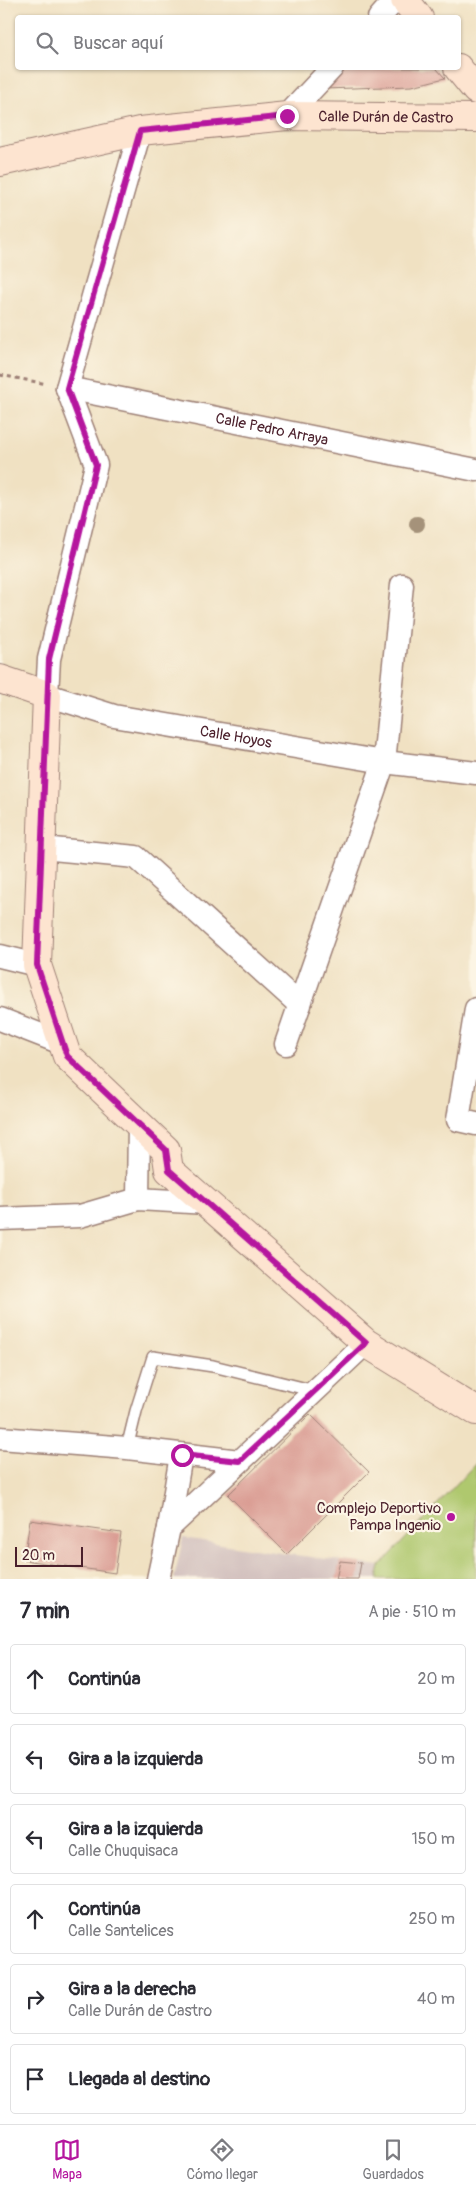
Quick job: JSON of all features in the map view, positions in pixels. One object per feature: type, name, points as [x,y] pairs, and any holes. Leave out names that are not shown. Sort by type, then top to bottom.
[{"type":"main road","points":[[405,0],[416,15]]},
{"type":"main road","points":[[460,70],[476,90]]},
{"type":"main road","name":"Calle Durán de Castro","points":[[0,162],[140,131],[287,116],[476,118]]},
{"type":"main road","name":"Calle Hoyos","points":[[0,679],[47,695]]},
{"type":"main road","points":[[47,695],[37,965],[67,1056],[166,1150],[169,1170],[366,1343],[476,1411]]},
{"type":"street","points":[[382,15],[395,0]]},
{"type":"street","points":[[287,116],[330,70]]},
{"type":"street","points":[[47,695],[49,659],[96,465],[67,388],[140,131]]},
{"type":"street","name":"Calle Pedro Arraya","points":[[67,388],[476,470]]},
{"type":"street","points":[[286,1044],[384,762],[402,585]]},
{"type":"street","name":"Calle Hoyos","points":[[47,695],[114,716],[384,762],[476,773]]},
{"type":"street","points":[[42,848],[136,857],[300,1005]]},
{"type":"street","points":[[0,956],[37,965]]},
{"type":"street","points":[[476,1009],[458,1120],[476,1124]]},
{"type":"street","points":[[0,1019],[64,1044]]},
{"type":"street","points":[[138,1199],[139,1124]]},
{"type":"street","points":[[0,1219],[80,1216],[138,1199],[207,1204]]},
{"type":"street","points":[[169,1528],[366,1343]]},
{"type":"street","points":[[0,1438],[127,1448],[240,1461]]},
{"type":"street","points":[[158,1579],[182,1455]]},
{"type":"lane","points":[[127,1448],[136,1411],[153,1357],[213,1366],[315,1391]]},
{"type":"path","points":[[0,375],[67,388]]},
{"type":"shaded area","points":[[183,1538],[380,1566],[377,1579],[174,1579]]},
{"type":"green space","name":"Complejo Deportivo Pampa Ingenio","points":[[476,1463],[476,1579],[377,1579],[380,1566]]},
{"type":"building","points":[[335,70],[438,70],[445,78],[412,86],[324,89]]},
{"type":"building","points":[[310,1414],[369,1472],[287,1554],[228,1495]]},
{"type":"building","points":[[30,1520],[121,1533],[115,1573],[24,1560]]},
{"type":"building","points":[[340,1561],[361,1563],[358,1579],[336,1579]]},
{"type":"place","name":"Complejo Deportivo Pampa Ingenio","points":[[451,1517]]},
{"type":"route","points":[[182,1455],[240,1461],[366,1343],[169,1170],[166,1150],[67,1056],[37,965],[49,659],[96,465],[67,388],[140,131],[287,116]]}]
